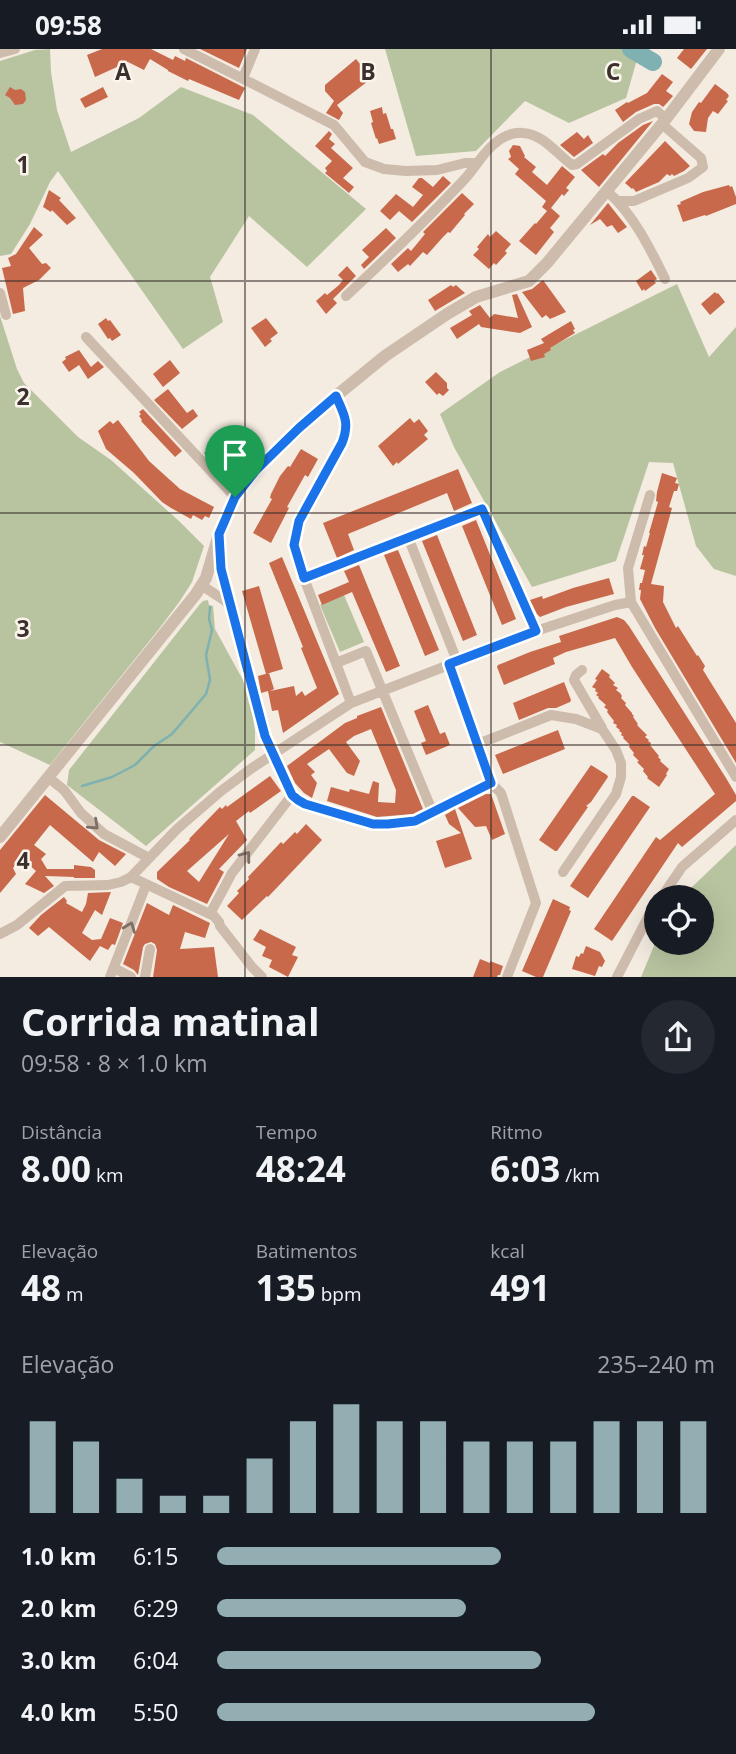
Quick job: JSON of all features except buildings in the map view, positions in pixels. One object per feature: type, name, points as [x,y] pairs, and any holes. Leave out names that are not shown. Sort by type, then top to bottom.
[{"type":"street","points":[[0,53],[15,49]]},
{"type":"street","points":[[184,49],[334,125],[365,162],[384,169],[406,171],[436,170],[476,163]]},
{"type":"street","points":[[243,78],[255,49]]},
{"type":"street","points":[[0,837],[196,594],[204,581],[219,534],[235,497],[256,470],[336,396],[385,356],[477,297],[529,281],[664,122],[719,49]]},
{"type":"street","points":[[346,296],[465,179],[495,143],[507,135],[520,132],[534,134],[572,165],[639,119],[657,111],[664,122],[701,158],[703,167],[688,178],[634,201],[618,201]]},
{"type":"street","points":[[607,191],[618,201],[644,239],[665,279]]},
{"type":"street","points":[[0,293],[6,315]]},
{"type":"street","points":[[86,337],[235,497]]},
{"type":"street","points":[[336,396],[346,418],[346,431],[299,521],[294,545],[351,703]]},
{"type":"street","points":[[650,495],[628,568],[631,602],[736,777]]},
{"type":"street","points":[[304,578],[482,509],[536,631]]},
{"type":"street","points":[[219,534],[221,569],[265,736],[292,795],[305,804],[373,824],[388,824],[415,821],[491,783]]},
{"type":"street","points":[[408,537],[453,663],[491,783],[501,793],[536,903],[507,977]]},
{"type":"street","points":[[204,581],[218,582],[227,590]]},
{"type":"street","points":[[204,581],[231,607]]},
{"type":"street","points":[[0,934],[17,925],[65,886],[108,885],[131,877],[177,829],[221,791],[351,703],[536,631],[631,602]]},
{"type":"street","points":[[336,663],[366,651],[433,813]]},
{"type":"street","points":[[563,872],[616,794],[621,777],[621,763],[616,750],[574,680],[582,670]]},
{"type":"street","points":[[478,744],[551,715],[576,719],[602,729]]},
{"type":"street","points":[[49,778],[64,790],[81,813],[104,835],[149,858]]},
{"type":"street","points":[[210,914],[232,873],[292,795]]},
{"type":"street","points":[[670,885],[682,867],[736,820]]},
{"type":"street","points":[[131,877],[214,916],[262,977]]},
{"type":"street","points":[[131,977],[112,972],[146,885]]},
{"type":"street","points":[[617,977],[644,925]]},
{"type":"street","points":[[145,977],[150,949]]},
{"type":"green space","points":[[50,49],[57,110],[71,152],[139,118],[181,87],[253,115],[366,209],[307,267],[249,216],[210,277],[223,322],[183,349],[58,171],[11,254],[0,256],[0,61],[35,50]]},
{"type":"green space","points":[[385,49],[640,49],[626,98],[569,123],[525,101],[476,151],[416,156]]},
{"type":"green space","points":[[677,284],[709,357],[736,327],[736,576],[714,569],[696,546],[673,463],[649,462],[616,561],[532,587],[454,447],[440,414],[500,372]]},
{"type":"green space","points":[[0,316],[24,383],[78,437],[111,460],[204,546],[192,582],[180,601],[50,765],[0,742]]},
{"type":"green space","points":[[344,595],[364,642],[340,652],[320,605]]},
{"type":"green space","points":[[208,600],[209,605],[213,606],[215,629],[249,691],[255,750],[146,846],[67,785],[69,770],[200,604]]},
{"type":"green space","points":[[736,845],[736,977],[641,977],[650,955],[714,955],[714,885],[694,885]]},
{"type":"waterway","points":[[631,49],[653,62]]},
{"type":"waterway","points":[[82,786],[112,777],[135,765],[154,746],[172,734],[206,694],[210,680],[206,655],[212,630],[210,607]]},
{"type":"route","points":[[336,396],[346,418],[346,431],[299,521],[294,545],[304,578],[482,509],[536,631],[449,664],[491,783],[415,821],[388,824],[373,824],[305,804],[292,795],[265,736],[221,569],[219,534],[235,497],[275,450],[336,396]]}]
